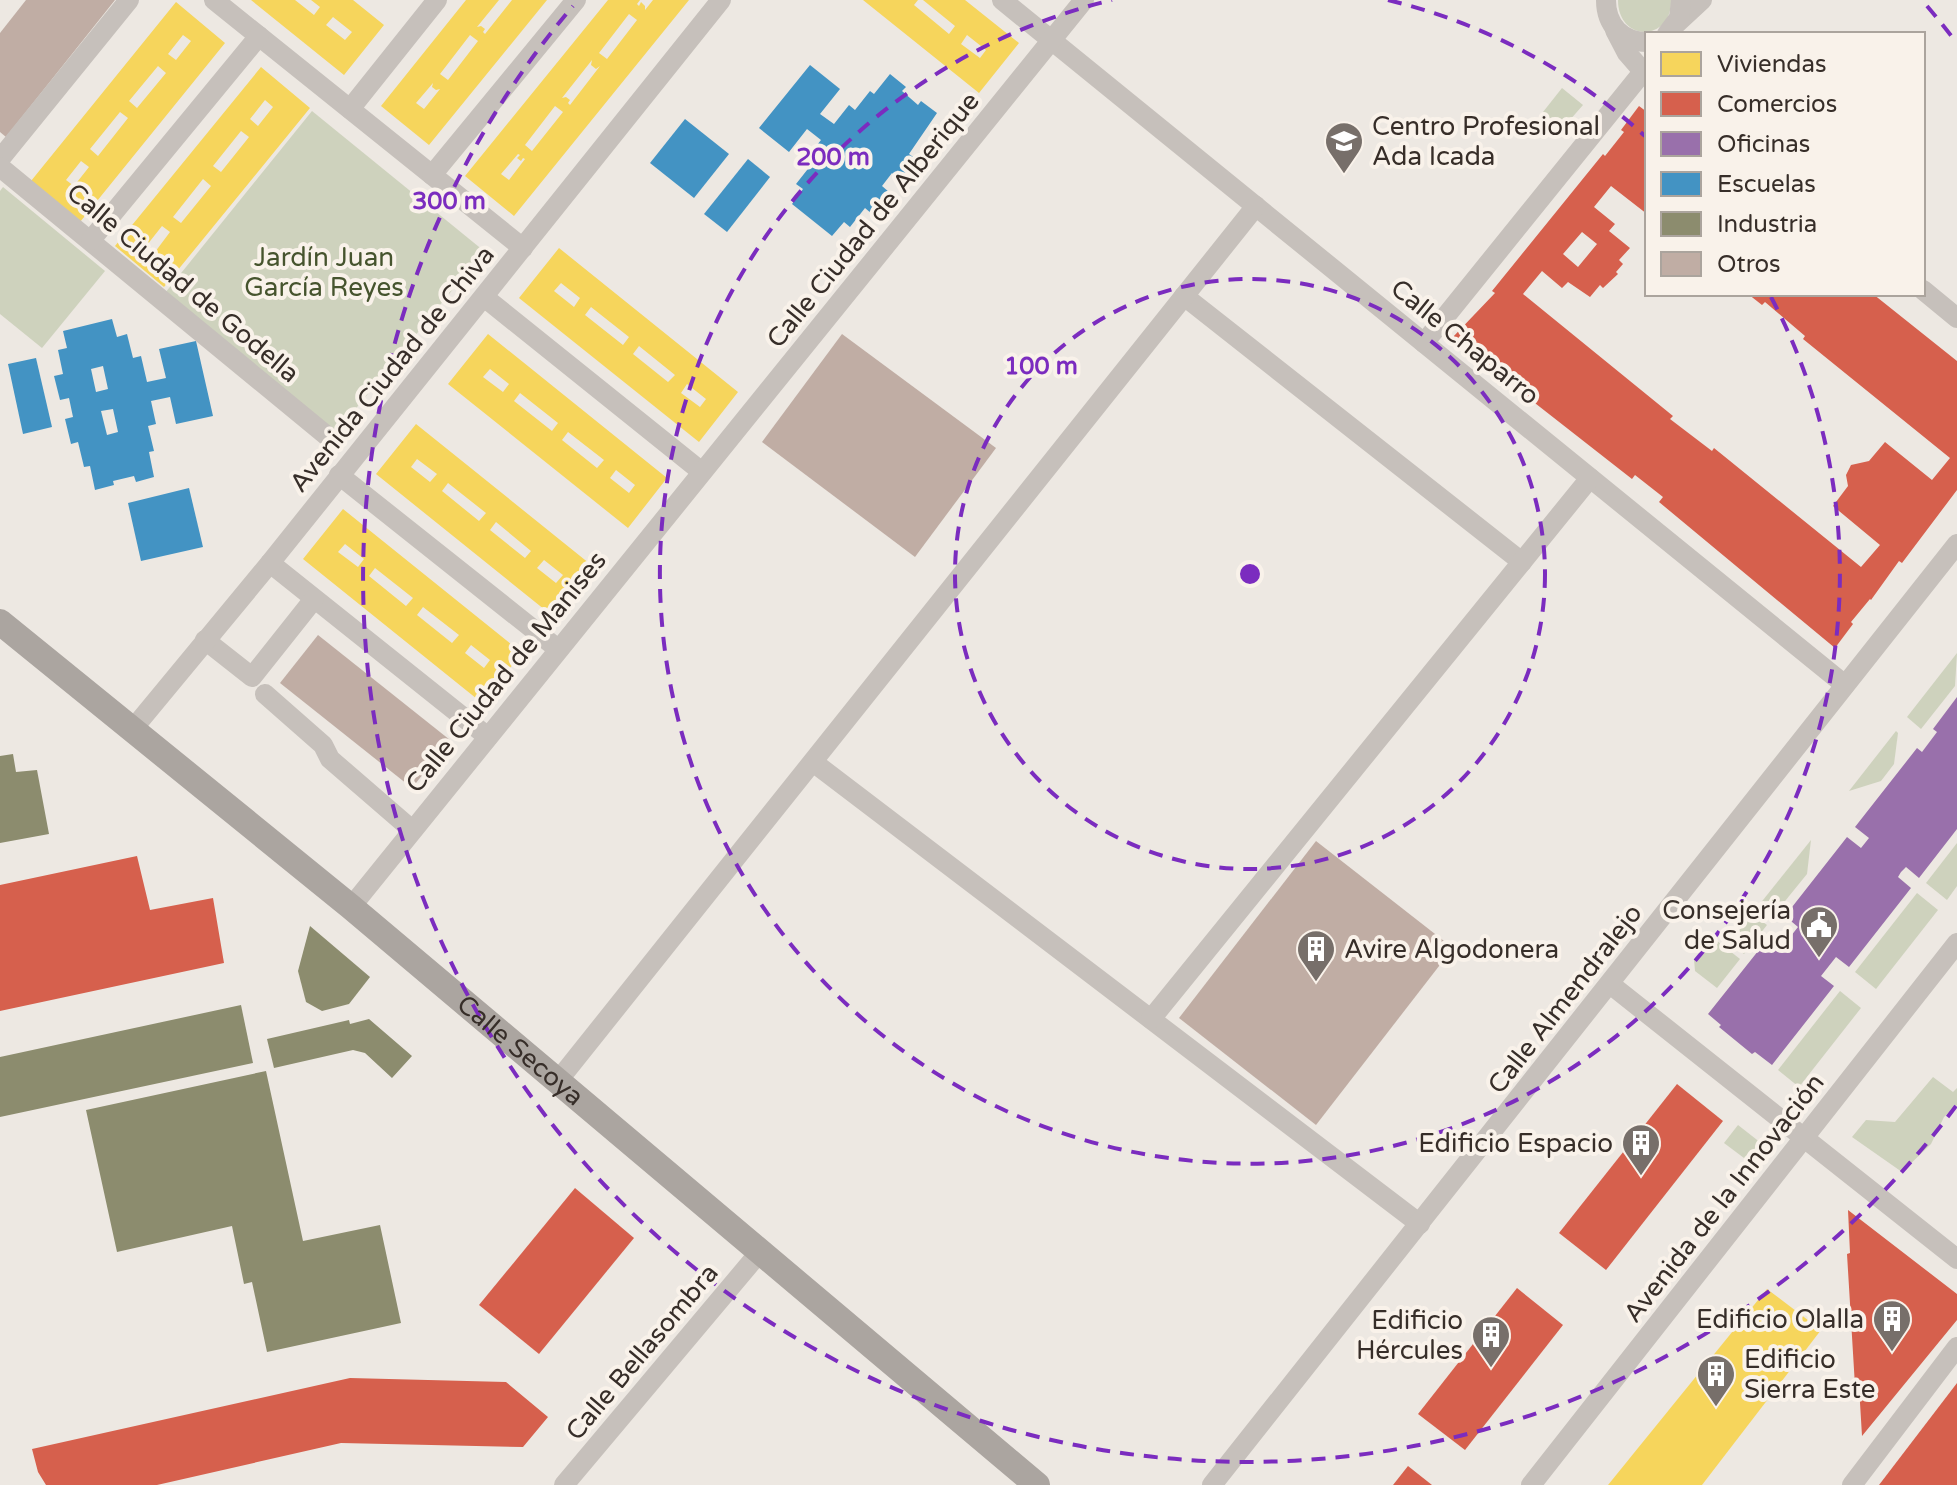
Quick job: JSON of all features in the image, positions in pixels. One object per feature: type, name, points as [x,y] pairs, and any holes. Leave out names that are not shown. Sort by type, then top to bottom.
[{"type":"main road","name":"Calle Secoya","points":[[0,622],[351,907],[1037,1485]]},
{"type":"street","points":[[0,159],[129,0]]},
{"type":"street","points":[[214,0],[523,248]]},
{"type":"street","points":[[350,109],[437,0]]},
{"type":"street","points":[[432,175],[576,0]]},
{"type":"street","name":"Avenida Ciudad de Chiva","points":[[132,730],[270,563],[721,0]]},
{"type":"street","name":"Calle Chaparro","points":[[1002,0],[1845,685]]},
{"type":"street","name":"Calle Ciudad de Alberique","points":[[702,472],[1084,0]]},
{"type":"street","points":[[1670,31],[1681,11],[1681,0]]},
{"type":"street","points":[[1670,31],[1702,0]]},
{"type":"street","points":[[1607,11],[1629,39],[1645,42]]},
{"type":"street","points":[[1424,343],[1645,74],[1627,53],[1607,11]]},
{"type":"street","points":[[91,240],[259,36]]},
{"type":"street","name":"Calle Ciudad de Godella","points":[[0,167],[332,440]]},
{"type":"street","points":[[557,1082],[1256,206]]},
{"type":"street","points":[[1925,292],[1957,318]]},
{"type":"street","points":[[1184,296],[1522,562]]},
{"type":"street","points":[[484,297],[702,472]]},
{"type":"street","name":"Calle Ciudad de Manises","points":[[351,907],[702,472]]},
{"type":"street","points":[[339,475],[558,649]]},
{"type":"street","points":[[1151,1019],[1590,478]]},
{"type":"street","name":"Calle Almendralejo","points":[[1212,1485],[1957,544]]},
{"type":"street","points":[[270,563],[488,737]]},
{"type":"street","points":[[205,640],[252,677],[314,599]]},
{"type":"street","points":[[265,694],[323,745],[330,759],[411,829]]},
{"type":"street","points":[[813,762],[1420,1224]]},
{"type":"street","name":"Avenida de la Innovación","points":[[1531,1485],[1957,943]]},
{"type":"street","points":[[1610,984],[1957,1259]]},
{"type":"street","name":"Calle Bellasombra","points":[[564,1485],[759,1253]]},
{"type":"street","points":[[1852,1485],[1957,1347]]},
{"type":"green space","points":[[1618,0],[1671,0],[1669,14],[1663,24],[1645,32],[1626,24],[1620,14]]},
{"type":"green space","points":[[1562,88],[1583,105],[1562,129],[1543,112]]},
{"type":"green space","name":"Jardín Juan García Reyes","points":[[312,111],[484,251],[336,433],[165,293]]},
{"type":"green space","points":[[3,187],[105,271],[42,348],[0,314],[0,191]]},
{"type":"green space","points":[[1957,653],[1955,686],[1921,729],[1907,717]]},
{"type":"green space","points":[[1896,731],[1894,764],[1881,781],[1849,791]]},
{"type":"green space","points":[[1811,840],[1807,874],[1773,916],[1759,905]]},
{"type":"green space","points":[[1957,843],[1957,886],[1947,900],[1926,883]]},
{"type":"green space","points":[[1917,893],[1938,910],[1876,989],[1855,972]]},
{"type":"green space","points":[[1752,914],[1767,925],[1744,954],[1730,942]]},
{"type":"green space","points":[[1712,937],[1740,959],[1717,988],[1695,971],[1694,959]]},
{"type":"green space","points":[[1840,991],[1861,1008],[1799,1087],[1778,1070]]},
{"type":"green space","points":[[1933,1077],[1953,1092],[1957,1088],[1957,1105],[1944,1117],[1931,1144],[1902,1172],[1852,1137],[1866,1120],[1895,1122]]},
{"type":"green space","points":[[1738,1125],[1761,1143],[1748,1161],[1724,1143]]},
{"type":"building: Viviendas","points":[[251,0],[295,0],[314,15],[320,7],[311,0],[353,0],[384,25],[344,75]],"holes":[[[333,17],[352,32],[345,40],[326,25]]]},
{"type":"building: Viviendas","points":[[466,0],[499,0],[477,27],[485,29],[485,34],[512,0],[547,0],[429,145],[381,106]],"holes":[[[470,35],[478,41],[448,80],[440,74]],[[433,83],[432,87],[440,89],[424,109],[416,103]]]},
{"type":"building: Viviendas","points":[[608,0],[640,0],[637,4],[639,6],[641,2],[645,10],[653,0],[689,0],[514,216],[465,176]],"holes":[[[629,14],[637,20],[607,59],[599,53]],[[592,60],[591,65],[596,69],[600,66],[570,105],[570,100],[562,98]],[[555,106],[563,112],[532,151],[525,145]],[[518,154],[517,158],[521,161],[525,159],[509,180],[501,174]]]},
{"type":"building: Viviendas","points":[[863,0],[918,0],[914,5],[949,34],[955,26],[923,0],[965,0],[1019,43],[979,93]],"holes":[[[967,35],[986,50],[980,58],[961,44]]]},
{"type":"building: Viviendas","points":[[176,2],[225,43],[80,222],[31,181]],"holes":[[[183,35],[191,41],[176,60],[168,54]],[[158,66],[166,73],[137,108],[129,101]],[[120,112],[128,118],[98,156],[90,149]],[[81,161],[89,167],[74,186],[66,180]]]},
{"type":"building: Viviendas","points":[[261,67],[310,108],[164,287],[115,246]],"holes":[[[265,100],[273,107],[258,126],[250,119]],[[241,131],[249,137],[221,172],[213,166]],[[203,179],[211,186],[181,223],[173,217]],[[162,226],[170,232],[155,252],[147,245]]]},
{"type":"building: Viviendas","points":[[559,248],[738,392],[699,442],[519,298]],"holes":[[[561,283],[580,298],[574,307],[554,291]],[[591,307],[629,337],[623,345],[585,315]],[[639,346],[675,375],[668,382],[633,354]],[[687,384],[706,399],[700,407],[681,393]]]},
{"type":"building: Viviendas","points":[[488,334],[667,478],[628,528],[448,384]],"holes":[[[490,369],[509,384],[503,392],[483,377]],[[520,393],[558,423],[552,431],[514,401]],[[568,432],[604,460],[597,468],[562,440]],[[616,470],[635,485],[629,493],[610,478]]]},
{"type":"building: Viviendas","points":[[416,424],[595,568],[555,618],[376,474]],"holes":[[[417,459],[437,474],[430,482],[411,467]],[[448,483],[486,513],[479,521],[442,491]],[[496,522],[531,551],[525,558],[490,530]],[[544,560],[563,575],[556,583],[537,568]]]},
{"type":"building: Viviendas","points":[[343,509],[522,653],[482,703],[303,559]],"holes":[[[345,544],[364,559],[358,567],[338,552]],[[375,568],[413,598],[406,606],[369,576]],[[423,607],[459,635],[452,643],[417,615]],[[471,645],[490,660],[484,668],[465,653]]]},
{"type":"building: Viviendas","name":"Edificio Sierra Este","points":[[1767,1289],[1821,1330],[1702,1485],[1608,1485]]},
{"type":"building: Comercios","points":[[1639,106],[1645,110],[1645,212],[1611,186],[1594,207],[1615,224],[1609,231],[1630,248],[1619,260],[1623,264],[1616,272],[1618,274],[1603,288],[1600,285],[1590,297],[1568,282],[1562,288],[1542,271],[1523,294],[1673,416],[1670,419],[1712,451],[1714,448],[1861,567],[1880,545],[1833,506],[1848,486],[1846,475],[1851,465],[1869,461],[1885,442],[1932,480],[1950,458],[1803,339],[1805,336],[1765,302],[1762,305],[1751,296],[1876,296],[1957,361],[1957,490],[1902,563],[1899,561],[1851,622],[1853,624],[1835,648],[1659,502],[1663,497],[1635,475],[1632,479],[1452,338],[1495,293],[1492,291],[1624,132],[1621,130]],"holes":[[[1582,232],[1597,244],[1578,267],[1563,254]]]},
{"type":"building: Comercios","points":[[137,856],[150,910],[213,898],[224,963],[0,1011],[0,885]]},
{"type":"building: Comercios","name":"Edificio Espacio","points":[[1677,1084],[1723,1121],[1606,1270],[1559,1233]]},
{"type":"building: Comercios","points":[[575,1188],[634,1238],[539,1354],[479,1305]]},
{"type":"building: Comercios","name":"Edificio Olalla","points":[[1848,1210],[1957,1294],[1957,1320],[1862,1436],[1859,1386],[1855,1386],[1847,1254],[1850,1253]]},
{"type":"building: Comercios","name":"Edificio Hércules","points":[[1517,1288],[1563,1325],[1465,1450],[1418,1414]]},
{"type":"building: Comercios","points":[[350,1378],[506,1382],[548,1417],[523,1447],[341,1443],[157,1485],[46,1485],[38,1472],[32,1449]]},
{"type":"building: Comercios","points":[[1957,1383],[1957,1485],[1879,1485]]},
{"type":"building: Comercios","points":[[1408,1466],[1432,1485],[1393,1485]]},
{"type":"building: Oficinas","points":[[1957,697],[1957,829],[1919,878],[1906,867],[1901,872],[1898,877],[1911,888],[1849,967],[1836,957],[1821,976],[1834,986],[1772,1065],[1755,1052],[1752,1054],[1708,1014],[1770,936],[1783,946],[1798,927],[1785,916],[1847,837],[1861,848],[1869,838],[1855,827],[1917,748],[1922,752],[1937,732],[1933,729]]},
{"type":"building: Escuelas","points":[[810,65],[840,89],[820,114],[834,124],[849,105],[855,110],[870,91],[874,94],[890,74],[906,87],[902,91],[918,105],[921,101],[937,113],[909,154],[916,159],[900,180],[892,173],[882,186],[889,192],[872,214],[865,208],[850,227],[844,222],[832,236],[792,204],[803,189],[796,184],[811,165],[805,160],[821,140],[807,129],[789,152],[759,128]]},
{"type":"building: Escuelas","points":[[685,119],[729,154],[694,198],[650,163]]},
{"type":"building: Escuelas","points":[[748,159],[770,177],[727,232],[704,214]]},
{"type":"building: Escuelas","points":[[112,319],[117,337],[127,334],[133,358],[141,356],[147,382],[166,378],[159,349],[196,341],[213,416],[176,424],[170,397],[151,401],[156,424],[148,426],[154,451],[149,452],[154,477],[136,482],[134,476],[95,490],[90,466],[84,467],[78,442],[71,444],[65,419],[73,417],[69,398],[60,400],[54,376],[63,374],[58,350],[67,348],[63,331]],"holes":[[[103,366],[108,389],[96,392],[91,369]],[[113,409],[118,432],[107,435],[101,411]]]},
{"type":"building: Escuelas","points":[[36,358],[52,427],[23,434],[8,364]]},
{"type":"building: Escuelas","points":[[189,488],[203,547],[141,561],[128,503]]},
{"type":"building: Industria","points":[[13,754],[16,772],[37,770],[49,834],[0,843],[0,756]]},
{"type":"building: Industria","points":[[310,926],[370,977],[349,1004],[322,1011],[306,1002],[298,971]]},
{"type":"building: Industria","points":[[241,1005],[253,1063],[0,1117],[0,1057]]},
{"type":"building: Industria","points":[[369,1019],[412,1056],[392,1078],[365,1053],[353,1050],[274,1068],[267,1039],[349,1020],[350,1024]]},
{"type":"building: Industria","points":[[266,1071],[303,1241],[380,1225],[401,1323],[267,1352],[252,1282],[244,1284],[232,1226],[117,1252],[86,1110]]},
{"type":"building: Otros","points":[[26,0],[115,0],[6,137],[0,132],[0,33]]},
{"type":"building: Otros","points":[[842,334],[996,448],[915,557],[762,442]]},
{"type":"building: Otros","points":[[318,635],[450,740],[412,788],[280,683]]},
{"type":"building: Otros","name":"Avire Algodonera","points":[[1316,841],[1453,948],[1316,1125],[1179,1018]]},
{"type":"place","name":"Centro Profesional Ada Icada","points":[[1344,175]]},
{"type":"place","name":"Consejería de Salud","points":[[1819,959]]},
{"type":"place","name":"Avire Algodonera","points":[[1316,983]]},
{"type":"place","name":"Edificio Espacio","points":[[1641,1177]]},
{"type":"place","name":"Edificio Olalla","points":[[1892,1353]]},
{"type":"place","name":"Edificio Hércules","points":[[1491,1369]]},
{"type":"place","name":"Edificio Sierra Este","points":[[1716,1408]]}]
